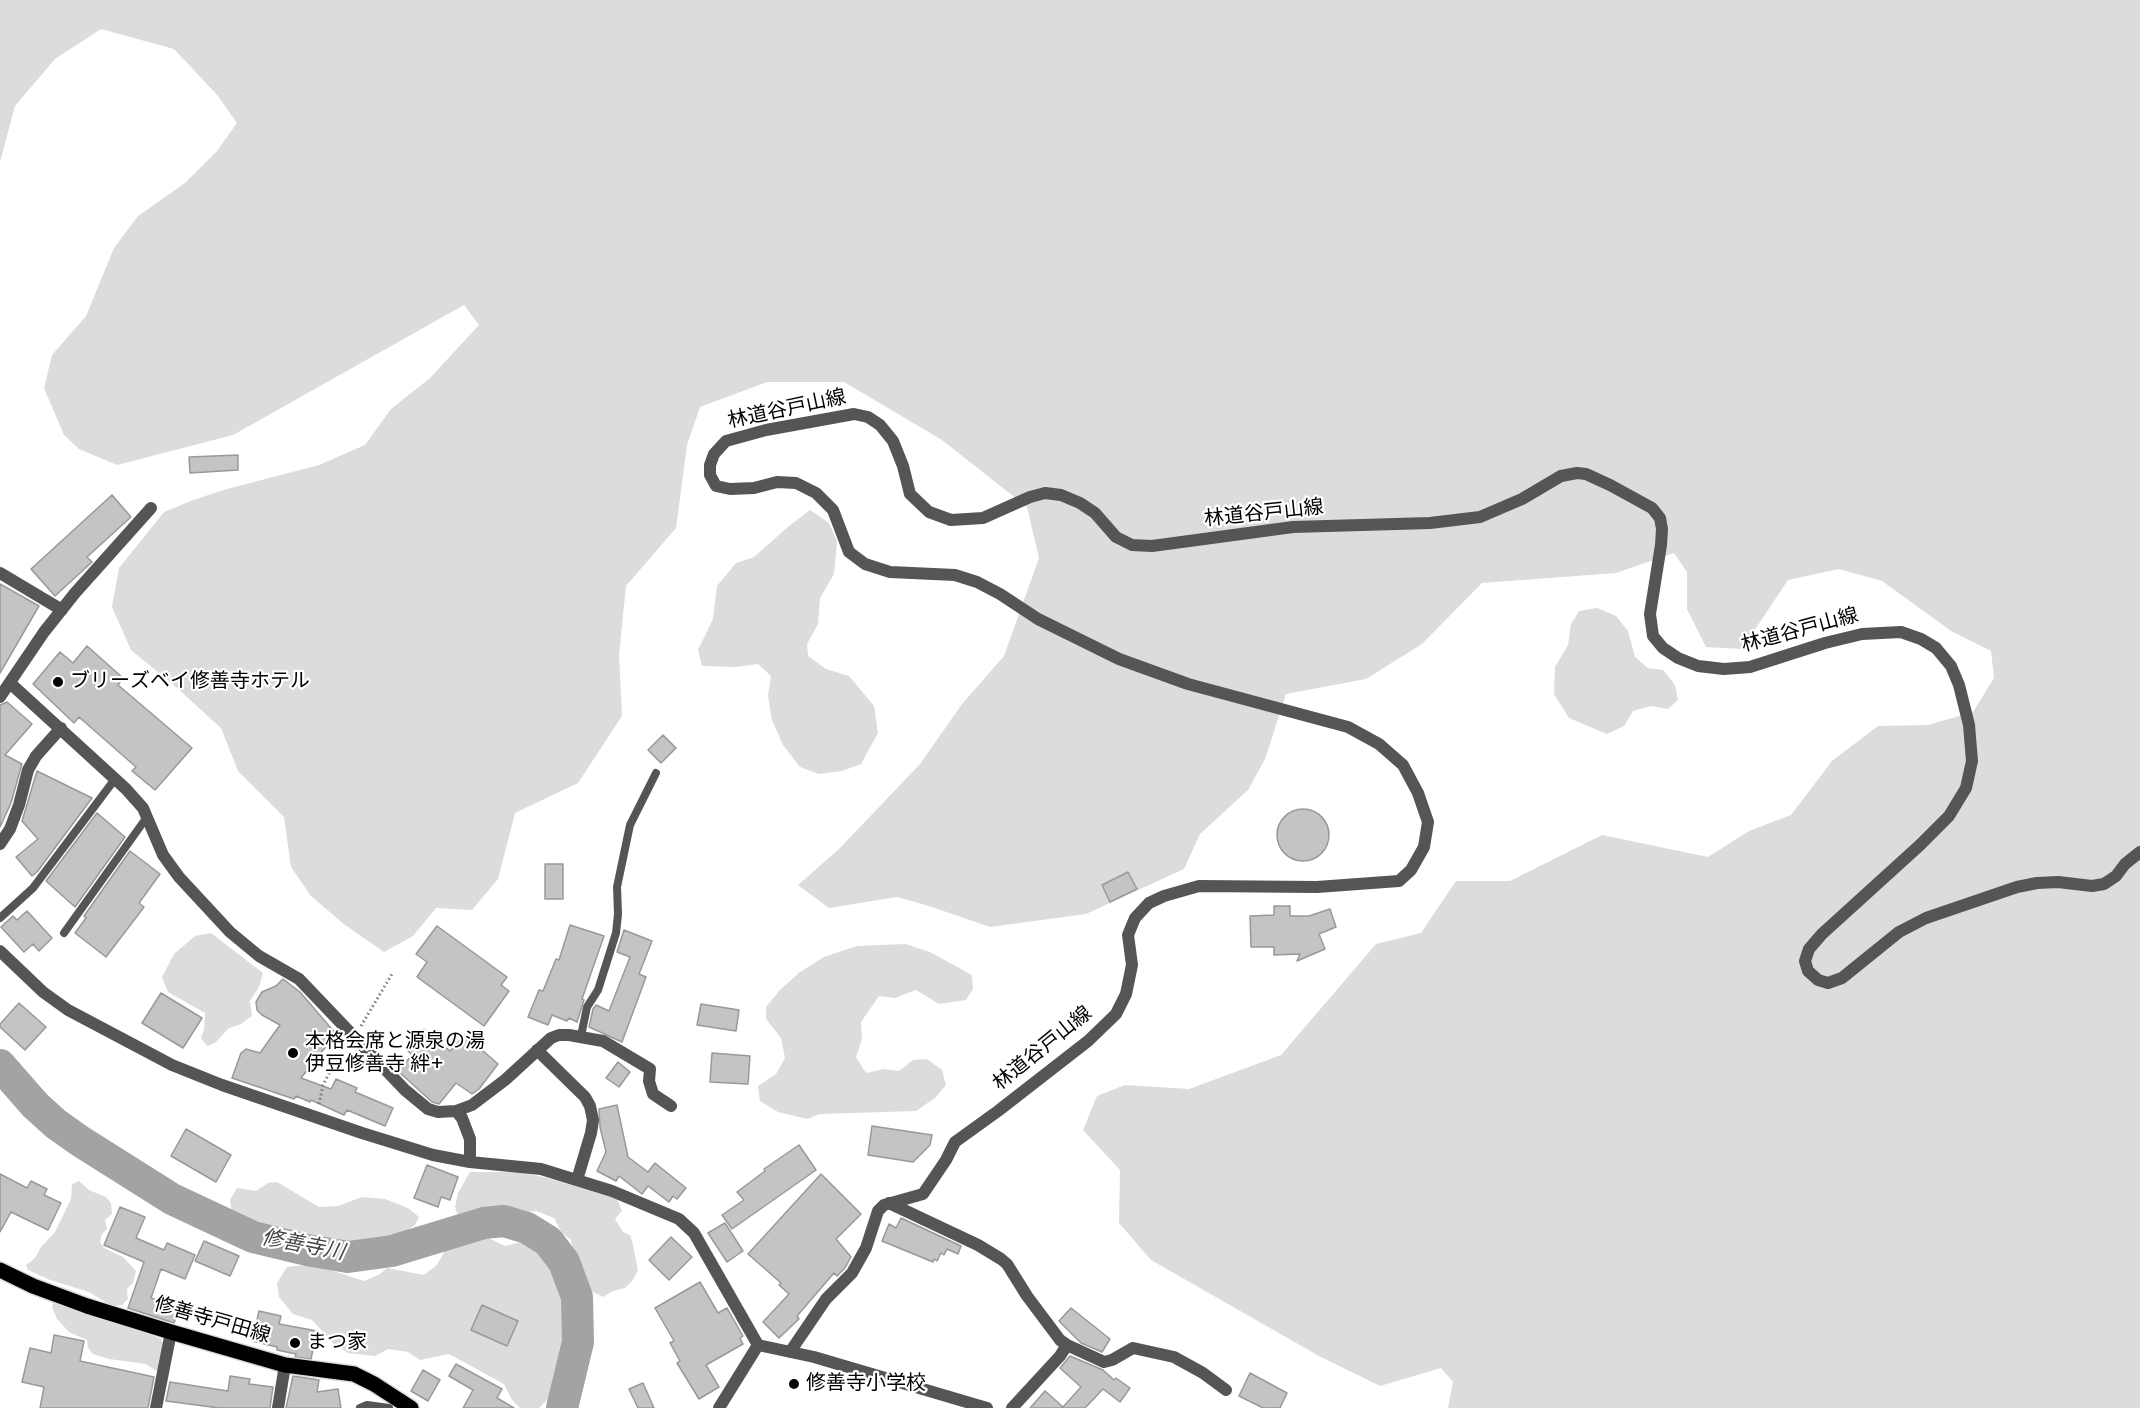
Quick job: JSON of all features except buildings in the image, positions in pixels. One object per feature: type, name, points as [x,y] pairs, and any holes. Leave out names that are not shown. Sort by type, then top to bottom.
[{"type":"main road","name":"修善寺戸田線","points":[[0,1270],[33,1286],[87,1306],[171,1332],[285,1365],[354,1374],[411,1408]]},
{"type":"street","name":"林道谷戸山線","points":[[889,1203],[923,1194],[955,1142],[1088,1041],[1116,1014],[1126,994],[1132,965],[1128,935],[1135,918],[1149,903],[1199,886],[1317,887],[1398,881],[1411,870],[1424,848],[1428,822],[1419,792],[1403,765],[1379,744],[1348,727],[1188,684],[1119,659],[1038,619],[977,582],[955,575],[890,572],[865,564],[849,552],[833,510],[816,493],[796,483],[777,482],[754,488],[730,489],[716,486],[710,475],[710,465],[714,454],[726,441],[766,430],[854,414],[868,417],[879,425],[893,441],[903,466],[910,494],[929,512],[951,520],[983,518],[1030,497],[1045,493],[1061,495],[1080,503],[1095,513],[1116,537],[1132,545],[1152,546],[1293,527],[1430,523],[1480,517],[1522,499],[1561,476],[1577,473],[1586,474],[1610,485],[1652,508],[1660,518],[1661,545],[1650,615],[1653,636],[1663,648],[1678,658],[1707,667],[1724,669],[1750,667],[1825,643],[1862,634],[1901,632],[1921,639],[1936,648],[1951,666],[1959,685],[1969,725],[1972,761],[1966,788],[1949,816],[1822,934],[1809,949],[1806,961],[1808,971],[1818,980],[1828,983],[1842,978],[1899,932],[1926,918],[2018,887],[2037,883],[2058,882],[2092,886],[2104,884],[2116,876],[2124,864],[2140,852]]},
{"type":"street","points":[[0,697],[62,610],[98,565],[151,508]]},
{"type":"street","points":[[0,573],[62,610]]},
{"type":"street","points":[[10,682],[126,789],[147,817],[163,855],[179,877],[230,932],[259,956],[299,979],[405,1090],[428,1109],[438,1112],[456,1112],[472,1105],[505,1080],[550,1038],[559,1035],[581,1036],[603,1041],[650,1069],[649,1081],[653,1094],[671,1106]]},
{"type":"street","points":[[0,844],[10,829],[28,770],[36,756],[61,728]]},
{"type":"street","points":[[0,951],[43,992],[68,1010],[172,1065],[222,1085],[433,1155],[470,1162],[541,1169],[612,1191],[679,1219],[688,1226],[758,1345],[814,1357],[987,1408]]},
{"type":"street","points":[[537,1050],[585,1097],[590,1106],[593,1120],[591,1133],[577,1180]]},
{"type":"street","points":[[456,1112],[462,1119],[470,1139],[470,1162]]},
{"type":"street","points":[[790,1352],[826,1299],[852,1273],[866,1248],[878,1211],[889,1203],[978,1245],[1001,1259],[1007,1264],[1027,1296],[1060,1340],[1067,1345],[1104,1362],[1133,1348],[1174,1357],[1203,1373],[1226,1390]]},
{"type":"street","points":[[156,1408],[171,1332]]},
{"type":"street","points":[[718,1408],[758,1345]]},
{"type":"street","points":[[1012,1408],[1060,1356],[1067,1345]]},
{"type":"street","points":[[278,1408],[285,1365]]},
{"type":"lane","points":[[581,1036],[587,1007],[598,990],[616,933],[617,887],[630,825],[656,773]]},
{"type":"lane","points":[[0,918],[33,888],[115,778]]},
{"type":"lane","points":[[64,933],[147,817]]},
{"type":"lane","points":[[360,1408],[367,1405],[389,1408]]},
{"type":"shaded area","points":[[0,0],[2140,0],[2140,1408],[1448,1408],[1453,1382],[1441,1368],[1380,1386],[1319,1356],[1151,1260],[1119,1223],[1120,1170],[1083,1130],[1097,1096],[1125,1085],[1189,1089],[1281,1055],[1376,944],[1421,933],[1456,881],[1510,881],[1602,835],[1708,857],[1749,831],[1791,815],[1832,761],[1878,726],[1928,725],[1973,712],[1994,678],[1991,651],[1951,631],[1882,581],[1839,569],[1788,580],[1742,649],[1706,647],[1687,609],[1687,572],[1674,553],[1616,573],[1482,583],[1422,644],[1366,679],[1286,694],[1265,759],[1248,790],[1200,834],[1184,869],[1086,914],[990,927],[897,897],[829,908],[798,885],[839,849],[920,764],[962,704],[1004,656],[1039,558],[1027,507],[942,440],[844,382],[767,382],[700,407],[687,445],[676,528],[626,586],[619,655],[622,716],[578,783],[515,813],[498,879],[472,910],[436,908],[413,936],[384,952],[345,925],[311,896],[291,867],[284,817],[238,771],[221,728],[131,650],[112,607],[119,568],[164,512],[227,489],[319,465],[365,445],[391,409],[430,378],[479,325],[464,305],[233,435],[117,465],[79,449],[64,435],[44,388],[52,355],[86,316],[114,248],[138,216],[185,183],[217,151],[237,123],[218,96],[174,49],[101,29],[55,59],[15,106],[0,162]]},
{"type":"shaded area","points":[[810,510],[829,523],[837,541],[834,574],[820,598],[818,624],[807,644],[808,656],[826,669],[849,676],[874,706],[878,733],[861,764],[842,771],[819,774],[800,767],[783,745],[772,720],[768,696],[771,676],[758,664],[736,667],[702,666],[698,650],[713,619],[717,586],[736,563],[754,557]]},
{"type":"shaded area","points":[[1597,608],[1616,616],[1628,631],[1635,657],[1648,668],[1663,670],[1675,685],[1678,700],[1668,709],[1651,706],[1633,711],[1624,726],[1607,734],[1569,718],[1554,694],[1555,667],[1568,645],[1571,624],[1579,611]]},
{"type":"shaded area","points":[[211,933],[263,973],[259,987],[250,1001],[252,1016],[241,1024],[229,1028],[215,1043],[207,1046],[201,1038],[205,1013],[168,992],[162,977],[174,954],[195,936]]},
{"type":"shaded area","points":[[905,944],[930,952],[972,975],[973,989],[966,1000],[939,1004],[916,990],[895,998],[879,996],[861,1022],[862,1039],[856,1057],[866,1073],[884,1069],[899,1071],[913,1060],[927,1059],[942,1070],[946,1085],[935,1098],[916,1111],[820,1114],[807,1119],[778,1112],[760,1101],[758,1086],[776,1074],[785,1058],[781,1038],[766,1019],[766,1007],[780,990],[800,972],[824,957],[857,946]]},
{"type":"shaded area","points":[[470,1172],[519,1172],[552,1179],[617,1199],[622,1211],[615,1219],[623,1232],[630,1235],[638,1270],[633,1280],[625,1288],[603,1297],[589,1290],[574,1265],[571,1240],[562,1233],[554,1218],[536,1211],[516,1214],[489,1210],[474,1215],[458,1216],[455,1207],[458,1193]]},
{"type":"shaded area","points":[[79,1181],[89,1190],[106,1197],[111,1203],[112,1214],[105,1220],[107,1229],[102,1234],[100,1242],[104,1248],[123,1257],[136,1271],[133,1283],[127,1289],[128,1299],[122,1305],[112,1306],[89,1292],[50,1280],[28,1270],[26,1265],[35,1258],[41,1247],[55,1232],[71,1199],[72,1184]]},
{"type":"shaded area","points":[[277,1182],[319,1207],[338,1206],[362,1197],[385,1199],[408,1208],[419,1217],[415,1225],[399,1236],[379,1238],[363,1245],[343,1241],[307,1239],[277,1232],[271,1226],[257,1227],[232,1213],[230,1200],[237,1188],[256,1191],[268,1183]]},
{"type":"shaded area","points":[[467,1237],[488,1238],[505,1246],[526,1241],[550,1261],[557,1271],[569,1313],[564,1359],[552,1395],[539,1408],[520,1408],[512,1400],[504,1384],[449,1354],[420,1360],[408,1352],[388,1349],[375,1356],[348,1353],[335,1345],[312,1320],[293,1314],[279,1297],[277,1283],[287,1267],[319,1266],[364,1281],[387,1268],[424,1275],[437,1265],[447,1247],[454,1241]]},
{"type":"shaded area","points":[[53,1303],[61,1303],[161,1339],[164,1346],[159,1368],[156,1371],[146,1364],[109,1359],[93,1354],[88,1348],[87,1340],[69,1332],[57,1319],[52,1307]]},
{"type":"waterway","name":"修善寺川","points":[[0,1065],[35,1105],[80,1141],[172,1199],[253,1237],[348,1257],[392,1251],[484,1223],[504,1221],[527,1228],[548,1241],[564,1262],[577,1297],[578,1342],[562,1408]]},
{"type":"place","name":"ブリーズベイ修善寺ホテル","points":[[58,682]]},
{"type":"place","name":"本格会席と源泉の湯 伊豆修善寺 絆+","points":[[293,1053]]},
{"type":"place","name":"まつ家","points":[[295,1343]]},
{"type":"place","name":"修善寺小学校","points":[[794,1384]]}]
